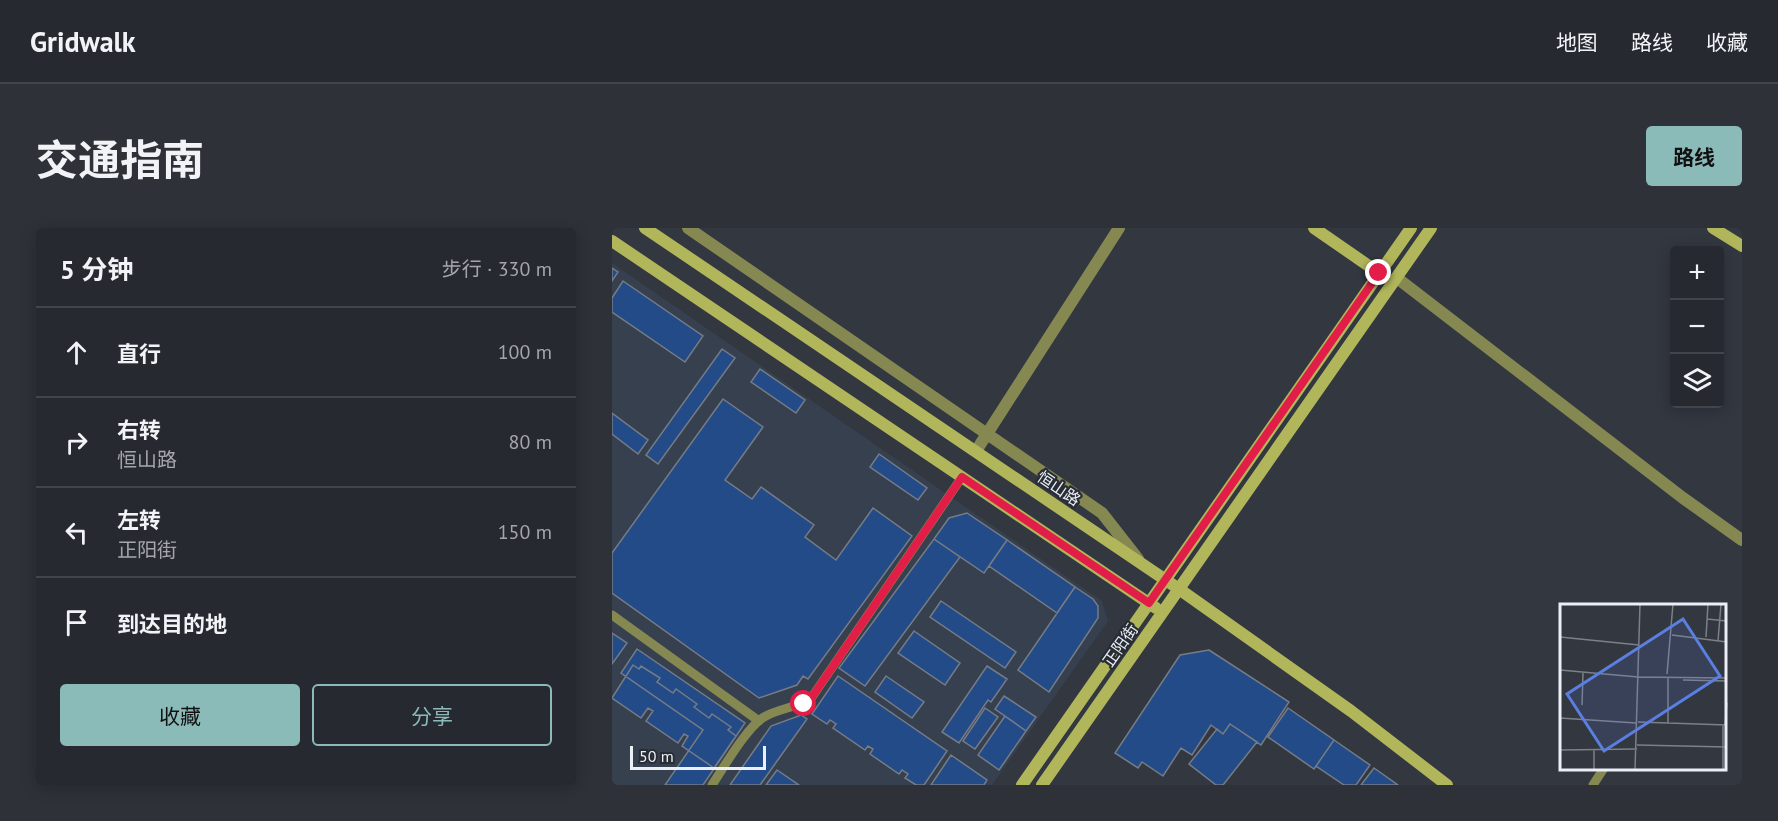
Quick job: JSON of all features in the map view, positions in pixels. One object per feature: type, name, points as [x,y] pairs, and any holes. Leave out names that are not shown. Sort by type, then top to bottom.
[{"type":"main road","name":"恒山路","points":[[645,228],[1179,589],[1351,711],[1447,785]]},
{"type":"main road","points":[[1314,228],[1379,273]]},
{"type":"main road","name":"正阳街","points":[[1022,785],[1411,228]]},
{"type":"main road","name":"正阳街","points":[[1042,785],[1431,228]]},
{"type":"main road","points":[[1713,228],[1742,246]]},
{"type":"main road","points":[[612,241],[1162,613]]},
{"type":"street","points":[[688,228],[1102,513],[1140,563]]},
{"type":"street","points":[[976,452],[1119,228]]},
{"type":"street","points":[[1396,278],[1683,498],[1742,540]]},
{"type":"lane","points":[[712,785],[759,721],[764,717],[804,704],[812,697],[962,477]]},
{"type":"lane","points":[[612,615],[759,721]]},
{"type":"lane","points":[[1593,785],[1603,770]]},
{"type":"shaded area","points":[[612,263],[1102,601],[1108,621],[992,785],[612,785]]},
{"type":"building","points":[[612,268],[618,272],[612,281]]},
{"type":"building","points":[[623,281],[703,336],[685,362],[612,312],[612,298]]},
{"type":"building","points":[[722,349],[735,358],[658,464],[646,455]]},
{"type":"building","points":[[760,369],[805,400],[796,413],[751,382]]},
{"type":"building","points":[[723,399],[763,427],[725,480],[752,499],[761,487],[814,525],[805,537],[836,560],[873,508],[912,536],[808,679],[803,676],[797,685],[759,698],[612,593],[612,553]]},
{"type":"building","points":[[612,413],[648,440],[638,454],[612,434]]},
{"type":"building","points":[[879,454],[927,488],[918,500],[870,467]]},
{"type":"building","points":[[967,513],[1007,540],[984,573],[934,539],[949,518]]},
{"type":"building","points":[[934,539],[960,557],[865,686],[839,668]]},
{"type":"building","points":[[1007,540],[1075,587],[1057,613],[989,566]]},
{"type":"building","points":[[1075,587],[1093,599],[1098,606],[1098,618],[1049,692],[1018,670]]},
{"type":"building","points":[[941,601],[1016,652],[1005,668],[930,617]]},
{"type":"building","points":[[914,631],[960,663],[945,685],[898,653]]},
{"type":"building","points":[[612,633],[627,643],[612,664]]},
{"type":"building","points":[[637,649],[745,723],[703,785],[665,785],[703,730],[621,673]]},
{"type":"building","points":[[1209,650],[1289,702],[1261,745],[1230,724],[1223,734],[1211,725],[1192,755],[1181,748],[1163,776],[1142,762],[1138,768],[1115,753],[1180,655]]},
{"type":"building","points":[[633,665],[639,669],[641,666],[660,678],[657,682],[673,693],[676,689],[697,704],[694,707],[709,718],[712,714],[731,727],[728,730],[736,736],[714,768],[682,746],[688,736],[684,734],[678,743],[646,721],[653,711],[648,708],[641,718],[612,698]]},
{"type":"building","points":[[987,666],[1007,679],[991,702],[988,700],[959,743],[942,732]]},
{"type":"building","points":[[838,676],[947,751],[924,785],[916,785],[905,778],[908,774],[902,770],[899,774],[870,754],[873,749],[868,746],[865,750],[833,728],[836,724],[830,720],[827,724],[812,714]]},
{"type":"building","points":[[886,676],[924,702],[912,718],[875,692]]},
{"type":"building","points":[[1004,696],[1036,717],[1026,731],[995,709]]},
{"type":"building","points":[[985,708],[998,717],[975,749],[963,741]]},
{"type":"building","points":[[1288,708],[1334,740],[1314,769],[1268,737]]},
{"type":"building","points":[[801,715],[807,719],[760,785],[730,785],[771,726]]},
{"type":"building","points":[[1005,716],[1026,731],[999,770],[978,755]]},
{"type":"building","points":[[1230,724],[1257,742],[1223,785],[1216,785],[1189,764],[1217,729],[1223,734]]},
{"type":"building","points":[[1334,740],[1370,765],[1356,785],[1344,785],[1316,766]]},
{"type":"building","points":[[951,755],[987,780],[984,785],[931,785]]},
{"type":"building","points":[[1374,768],[1398,785],[1361,785]]},
{"type":"building","points":[[777,770],[799,785],[766,785]]},
{"type":"route","points":[[804,704],[812,697],[962,477],[1149,603],[1379,273]]}]
